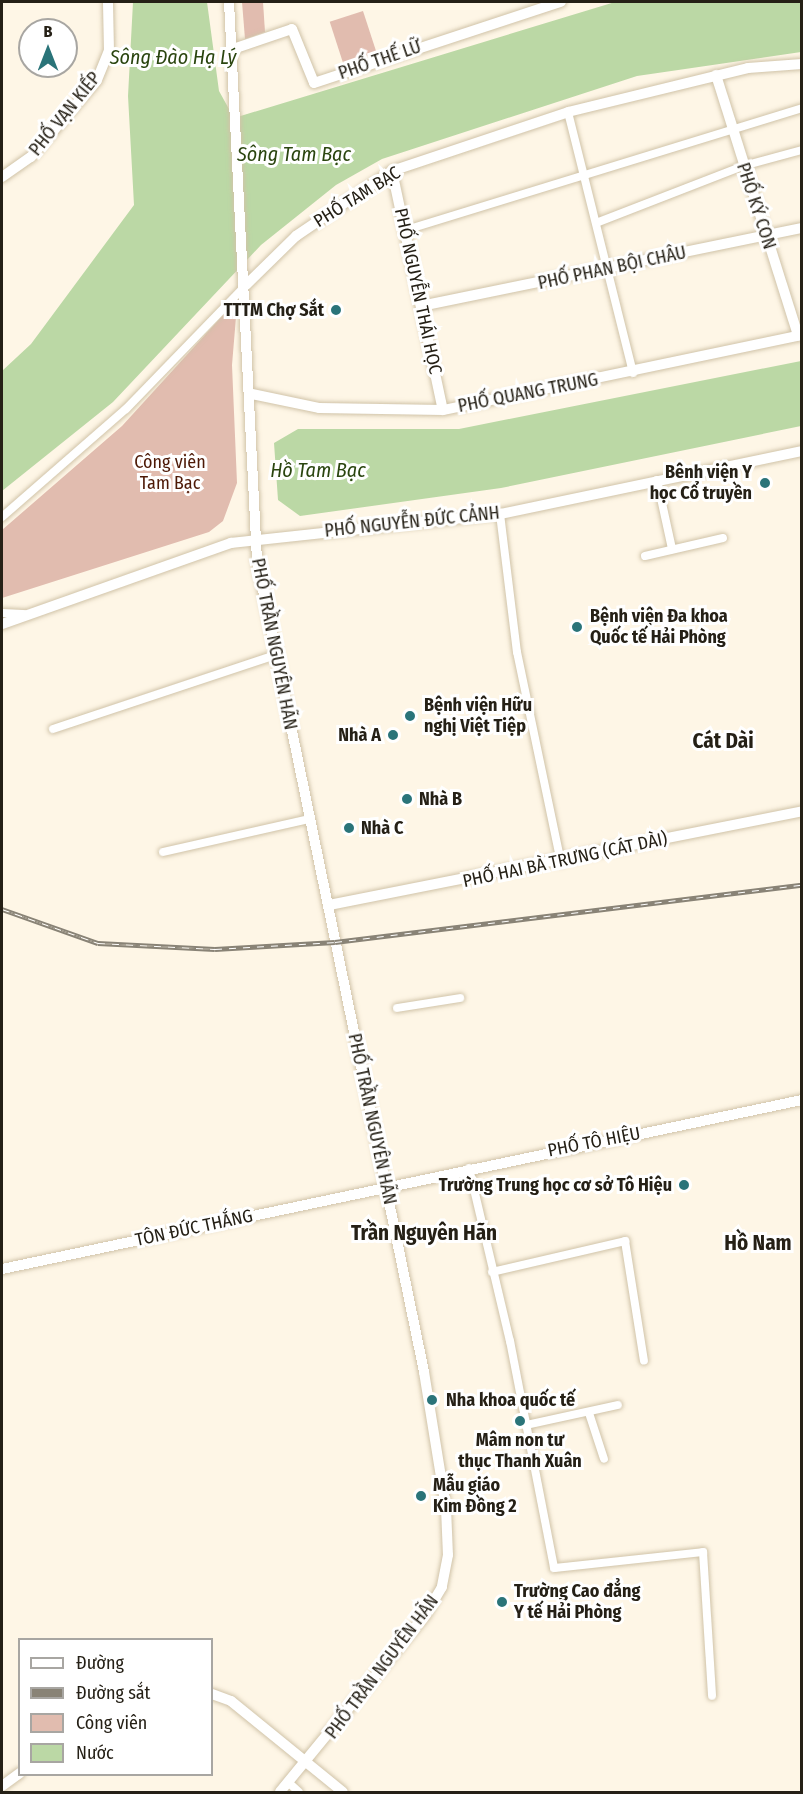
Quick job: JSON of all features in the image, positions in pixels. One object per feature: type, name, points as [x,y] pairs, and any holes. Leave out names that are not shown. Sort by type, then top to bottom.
[{"type":"main road","name":"PHỐ VẠN KIẾP","points":[[2,177],[31,157],[97,80],[109,51],[108,2]]},
{"type":"main road","points":[[229,2],[246,264],[252,394],[254,538]]},
{"type":"main road","name":"PHỐ THẾ LỮ","points":[[233,49],[292,29],[314,83],[561,2]]},
{"type":"main road","name":"PHỐ TAM BẠC","points":[[246,285],[296,236],[392,171],[568,112],[716,75],[801,64]]},
{"type":"main road","name":"PHỐ KÝ CON","points":[[716,75],[731,129],[800,335]]},
{"type":"main road","name":"PHỐ NGUYỄN THÁI HỌC","points":[[392,171],[442,410]]},
{"type":"main road","name":"PHỐ PHAN BỘI CHÂU","points":[[421,306],[606,270],[801,228]]},
{"type":"main road","name":"PHỐ QUANG TRUNG","points":[[252,394],[319,408],[442,410],[633,373],[800,335]]},
{"type":"main road","name":"PHỐ NGUYỄN ĐỨC CẢNH","points":[[2,624],[254,538],[500,514],[801,450]]},
{"type":"main road","name":"PHỐ TRẦN NGUYÊN HÃN","points":[[254,538],[275,655],[387,1187],[446,1508],[448,1555],[442,1587],[426,1614],[305,1766],[280,1792]]},
{"type":"main road","name":"PHỐ NGUYỄN ĐỨC CẢNH","points":[[2,630],[29,614]]},
{"type":"main road","name":"PHỐ HAI BÀ TRƯNG (CÁT DÀI)","points":[[328,905],[561,862],[801,811]]},
{"type":"main road","name":"PHỐ TÔ HIỆU","points":[[387,1187],[801,1100]]},
{"type":"main road","name":"TÔN ĐỨC THẮNG","points":[[2,1269],[387,1187]]},
{"type":"main road","points":[[213,1694],[231,1701],[305,1766],[343,1792]]},
{"type":"main road","points":[[2,1785],[18,1774]]},
{"type":"street","points":[[406,230],[801,108]]},
{"type":"street","points":[[568,112],[633,373]]},
{"type":"street","points":[[596,223],[743,166],[801,150]]},
{"type":"street","points":[[2,517],[126,409],[246,285]]},
{"type":"street","points":[[657,480],[672,549]]},
{"type":"street","points":[[500,514],[516,652],[561,862]]},
{"type":"street","points":[[645,556],[723,538]]},
{"type":"street","points":[[2,613],[29,614]]},
{"type":"street","points":[[53,729],[275,655]]},
{"type":"street","points":[[163,852],[310,819]]},
{"type":"street","points":[[397,1008],[460,998]]},
{"type":"street","points":[[469,1168],[526,1425],[554,1568],[703,1552],[712,1696]]},
{"type":"street","points":[[492,1272],[625,1241],[644,1360]]},
{"type":"street","points":[[526,1425],[618,1405]]},
{"type":"street","points":[[589,1413],[604,1459]]},
{"type":"street","points":[[289,1783],[299,1792]]},
{"type":"green space","points":[[242,2],[263,2],[265,32],[245,39]]},
{"type":"green space","points":[[363,11],[377,53],[343,64],[330,22]]},
{"type":"green space","name":"Công viên Tam Bạc","points":[[225,313],[236,317],[232,365],[237,483],[223,521],[209,532],[2,598],[2,530],[122,426]]},
{"type":"water","points":[[133,2],[207,2],[219,91],[234,118],[615,2],[801,2],[801,52],[637,76],[382,159],[336,185],[261,245],[113,402],[2,491],[2,371],[31,344],[134,205],[128,96]]},
{"type":"water","name":"Hồ Tam Bạc","points":[[801,361],[801,426],[501,488],[300,516],[278,500],[274,443],[298,429],[459,429]]},
{"type":"railway","points":[[2,909],[98,943],[215,949],[335,942],[802,885]]},
{"type":"place","name":"TTTM Chợ Sắt","points":[[336,310]]},
{"type":"place","name":"Bênh viện Y học Cổ truyền","points":[[765,483]]},
{"type":"place","name":"Bệnh viện Đa khoa Quốc tế Hải Phòng","points":[[577,627]]},
{"type":"place","name":"Bệnh viện Hữu nghị Việt Tiệp","points":[[410,716]]},
{"type":"place","name":"Nhà A","points":[[393,735]]},
{"type":"place","name":"Nhà B","points":[[407,799]]},
{"type":"place","name":"Nhà C","points":[[349,828]]},
{"type":"place","name":"Trường Trung học cơ sở Tô Hiệu","points":[[684,1185]]},
{"type":"place","name":"Nha khoa quốc tế","points":[[432,1400]]},
{"type":"place","name":"Mâm non tư thục Thanh Xuân","points":[[520,1421]]},
{"type":"place","name":"Mẫu giáo Kim Đồng 2","points":[[421,1496]]},
{"type":"place","name":"Trường Cao đẳng Y tế Hải Phòng","points":[[502,1602]]},
{"type":"district","name":"Cát Dài","points":[[723,741]]},
{"type":"district","name":"Trần Nguyên Hãn","points":[[424,1233]]},
{"type":"district","name":"Hồ Nam","points":[[758,1243]]},
{"type":"water label","name":"Sông Đào Hạ Lý","points":[[173,57]]},
{"type":"water label","name":"Sông Tam Bạc","points":[[294,154]]}]
